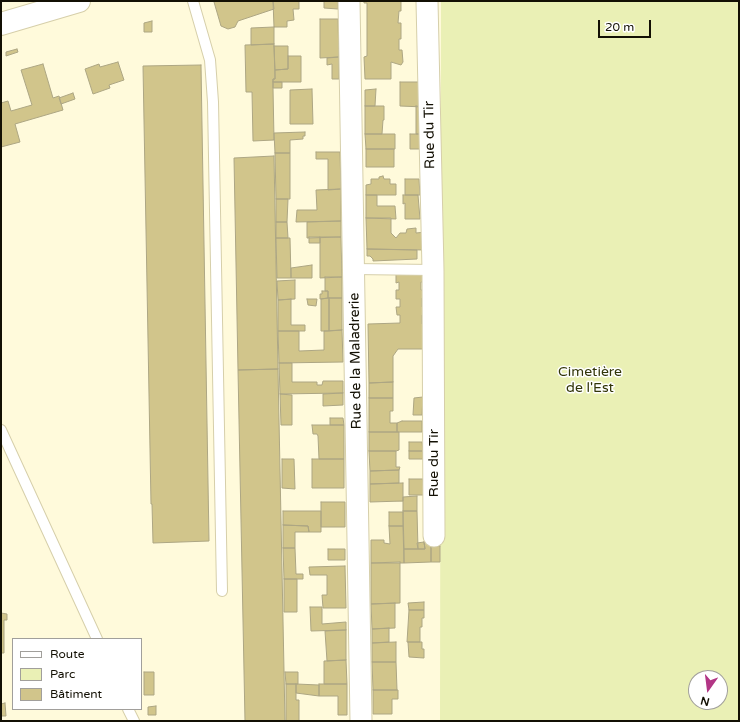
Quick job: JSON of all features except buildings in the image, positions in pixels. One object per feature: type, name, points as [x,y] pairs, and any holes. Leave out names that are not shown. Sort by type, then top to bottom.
[{"type":"main road","points":[[1,24],[34,11],[79,1]]},
{"type":"street","name":"Rue de la Maladrerie","points":[[349,1],[362,721]]},
{"type":"street","name":"Rue du Tir","points":[[427,1],[433,270],[434,536]]},
{"type":"lane","points":[[193,1],[210,60],[213,102],[222,591]]},
{"type":"lane","points":[[354,270],[433,270]]},
{"type":"lane","points":[[1,430],[97,638]]},
{"type":"lane","points":[[128,710],[134,721]]},
{"type":"green space","name":"Cimetière de l'Est","points":[[441,1],[739,1],[739,721],[440,721]]}]
